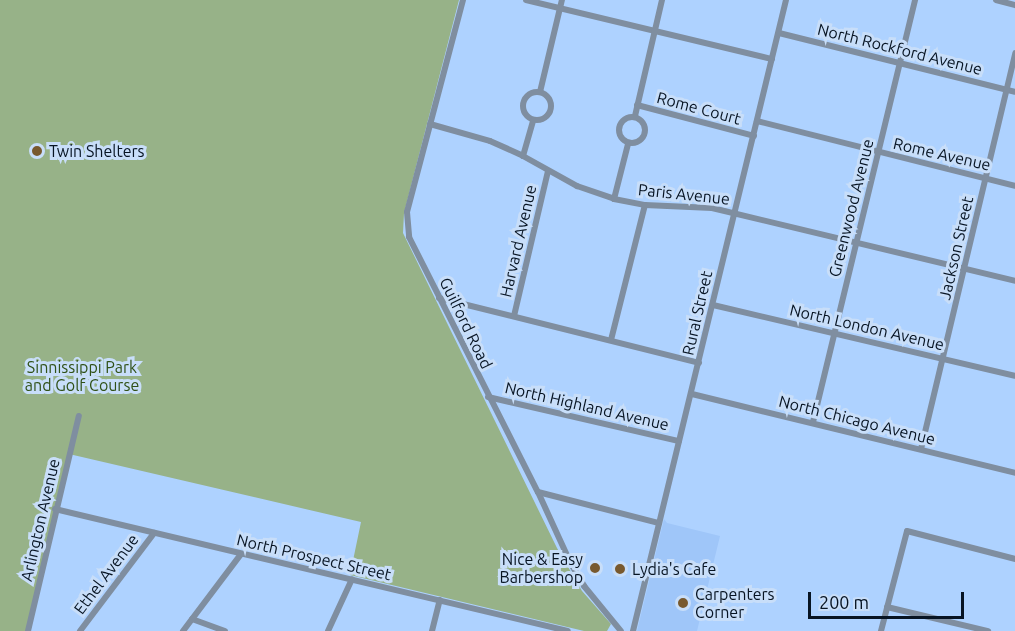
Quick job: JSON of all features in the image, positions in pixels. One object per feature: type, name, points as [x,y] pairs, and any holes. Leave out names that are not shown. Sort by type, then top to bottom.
[{"type":"street","name":"Guilford Road","points":[[462,0],[407,212],[409,237],[538,492],[578,577],[621,631]]},
{"type":"street","points":[[526,0],[772,59]]},
{"type":"street","points":[[540,92],[562,0]]},
{"type":"street","points":[[635,116],[662,0]]},
{"type":"street","name":"Rural Street","points":[[633,631],[786,0]]},
{"type":"street","name":"Greenwood Avenue","points":[[813,422],[915,0]]},
{"type":"street","points":[[996,0],[1015,5]]},
{"type":"street","name":"North Rockford Avenue","points":[[779,33],[1015,92]]},
{"type":"street","name":"Jackson Street","points":[[921,449],[966,268],[1015,53]]},
{"type":"street","points":[[540,92],[549,99],[550,109],[546,117],[533,120],[525,112],[524,102],[529,94],[540,92]]},
{"type":"street","name":"Rome Court","points":[[638,105],[754,136]]},
{"type":"street","points":[[628,144],[621,136],[619,126],[624,119],[635,116]]},
{"type":"street","points":[[628,144],[640,141],[645,132],[643,122],[635,116]]},
{"type":"street","points":[[523,156],[533,120]]},
{"type":"street","name":"Rome Avenue","points":[[758,121],[1015,186]]},
{"type":"street","name":"Paris Avenue","points":[[430,124],[490,141],[523,156],[577,186],[614,199],[645,205],[712,208],[1015,281]]},
{"type":"street","points":[[614,199],[628,144]]},
{"type":"street","name":"Harvard Avenue","points":[[514,316],[548,171]]},
{"type":"street","points":[[612,340],[645,205]]},
{"type":"street","points":[[439,298],[699,363]]},
{"type":"street","name":"North London Avenue","points":[[713,305],[1015,376]]},
{"type":"street","name":"North Chicago Avenue","points":[[692,394],[1015,473]]},
{"type":"street","name":"North Highland Avenue","points":[[488,397],[679,441]]},
{"type":"street","name":"Arlington Avenue","points":[[28,631],[55,509],[79,416]]},
{"type":"street","points":[[538,492],[659,523]]},
{"type":"street","name":"North Prospect Street","points":[[55,509],[568,631]]},
{"type":"street","points":[[881,631],[907,531],[1015,559]]},
{"type":"street","name":"Ethel Avenue","points":[[80,631],[154,533]]},
{"type":"street","points":[[183,631],[241,554]]},
{"type":"street","points":[[328,631],[352,579]]},
{"type":"street","points":[[432,631],[440,600]]},
{"type":"street","points":[[887,607],[988,631]]},
{"type":"street","points":[[192,619],[225,631]]},
{"type":"shaded area","points":[[664,519],[667,523],[720,536],[697,631],[637,631]]},
{"type":"green space","name":"Sinnissippi Park and Golf Course","points":[[0,0],[459,0],[404,213],[403,233],[557,548],[582,591],[611,624],[607,631],[584,631],[350,575],[361,522],[69,454],[28,631],[0,631]]},
{"type":"place","name":"Twin Shelters","points":[[37,151]]},
{"type":"place","name":"Nice & Easy Barbershop","points":[[595,568]]},
{"type":"place","name":"Lydia's Cafe","points":[[620,569]]},
{"type":"place","name":"Carpenters Corner","points":[[683,603]]}]
